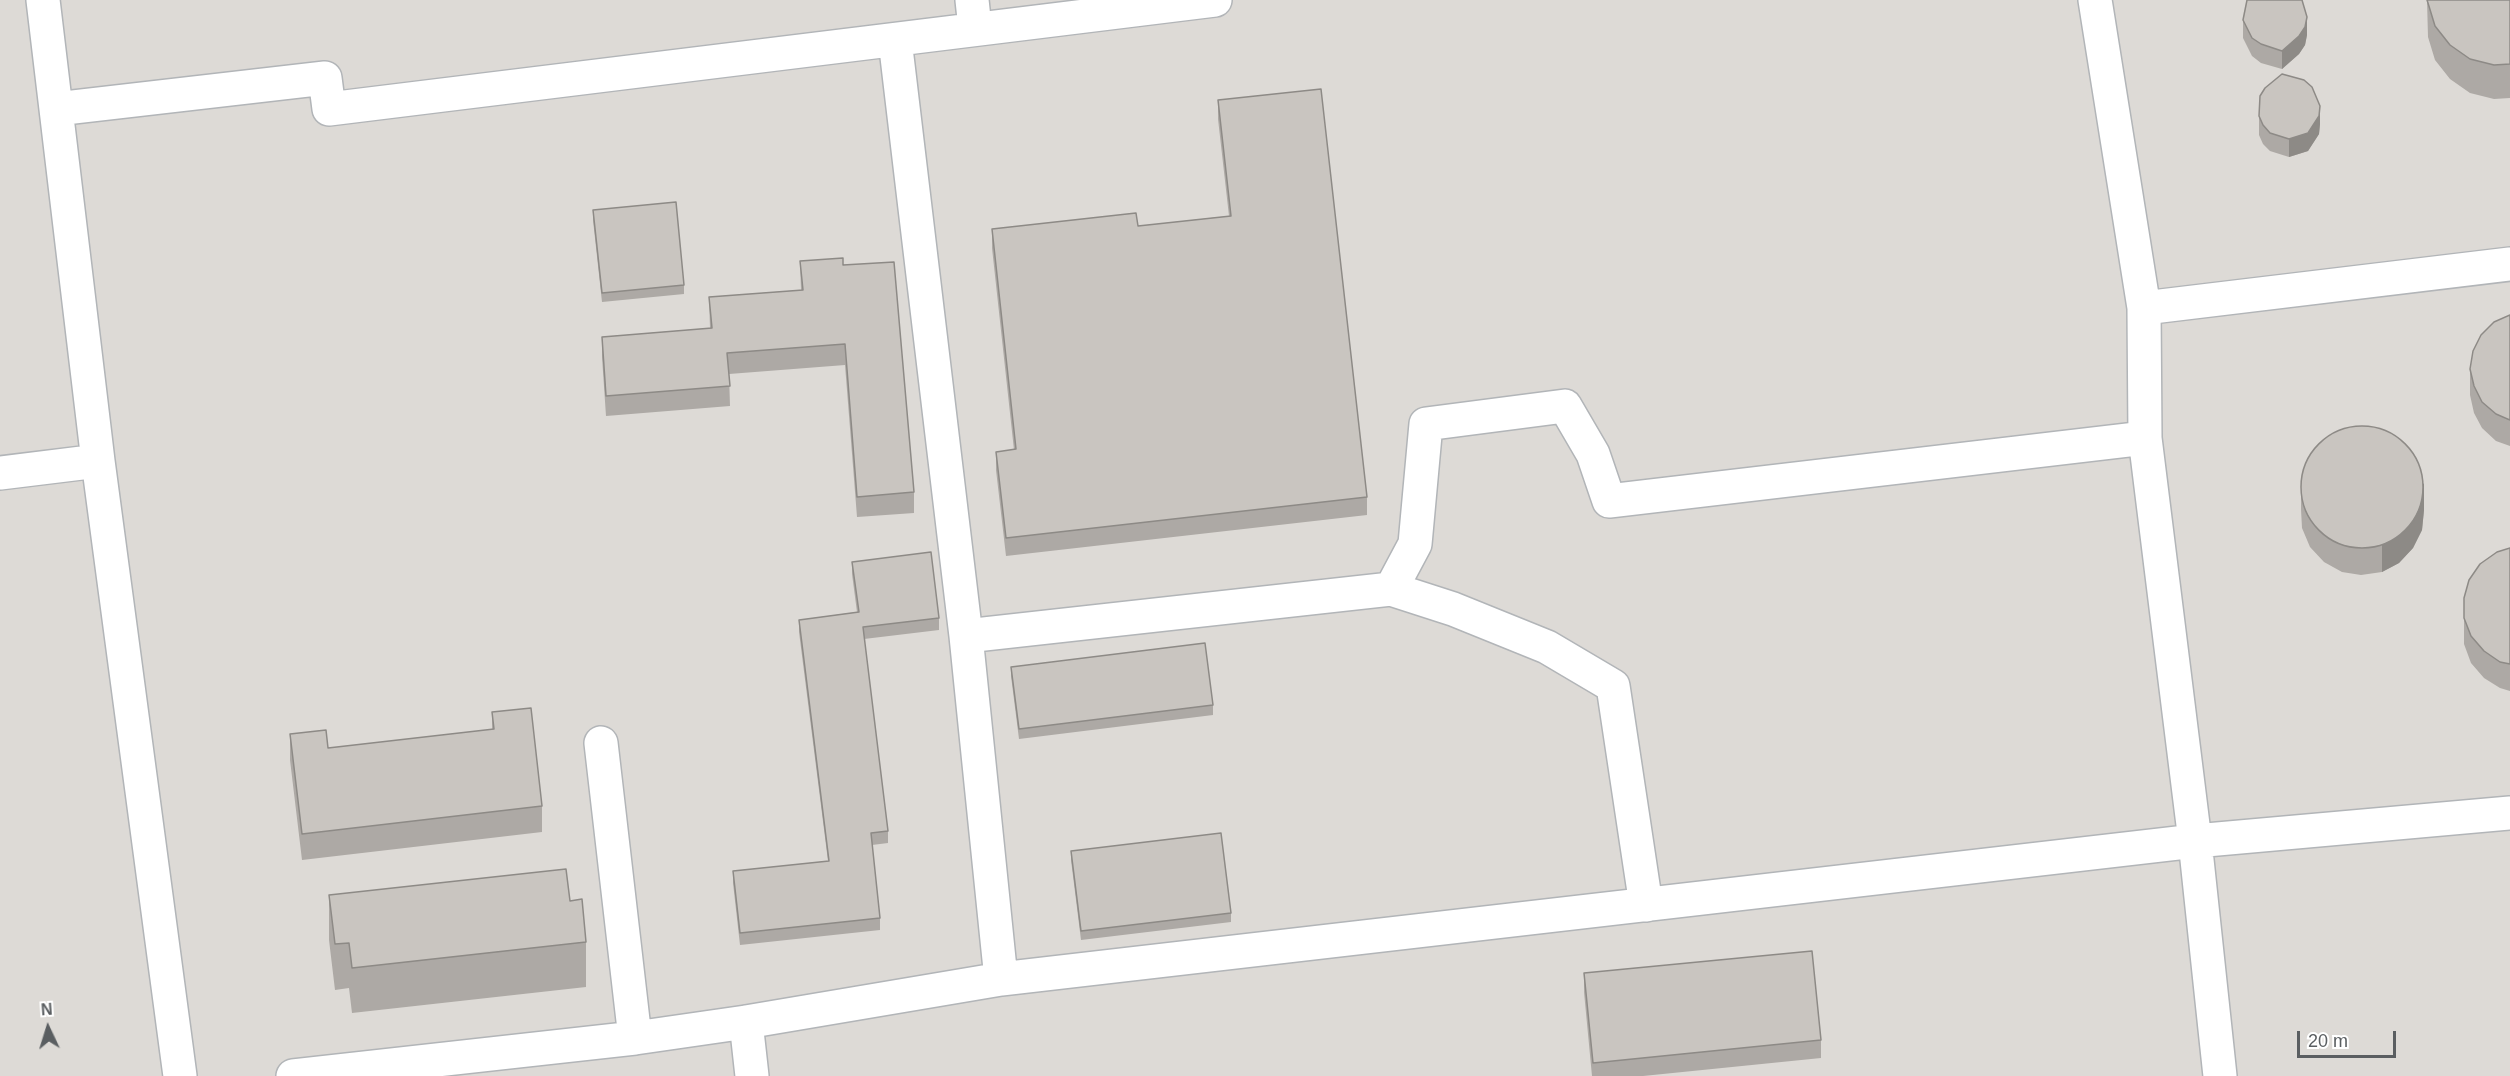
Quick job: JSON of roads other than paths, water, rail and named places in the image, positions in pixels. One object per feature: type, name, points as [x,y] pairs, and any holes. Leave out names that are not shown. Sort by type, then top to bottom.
[{"type":"lane","points":[[43,0],[98,461],[180,1076]]},
{"type":"lane","points":[[56,109],[325,78],[328,109],[895,40],[974,14],[1215,0]]},
{"type":"lane","points":[[2095,0],[2144,308],[2145,438],[2195,842],[2220,1076]]},
{"type":"lane","points":[[895,40],[966,636],[1001,979]]},
{"type":"lane","points":[[2144,308],[2510,264]]},
{"type":"lane","points":[[1391,589],[1415,544],[1426,424],[1565,406],[1593,454],[1609,501],[2145,438]]},
{"type":"lane","points":[[0,473],[98,461]]},
{"type":"lane","points":[[966,636],[1391,589],[1453,609],[1547,647],[1612,686],[1646,905]]},
{"type":"lane","points":[[601,743],[634,1038]]},
{"type":"lane","points":[[294,1076],[634,1038],[746,1022],[1001,979],[2195,842],[2510,813]]},
{"type":"lane","points":[[746,1022],[753,1076]]}]
